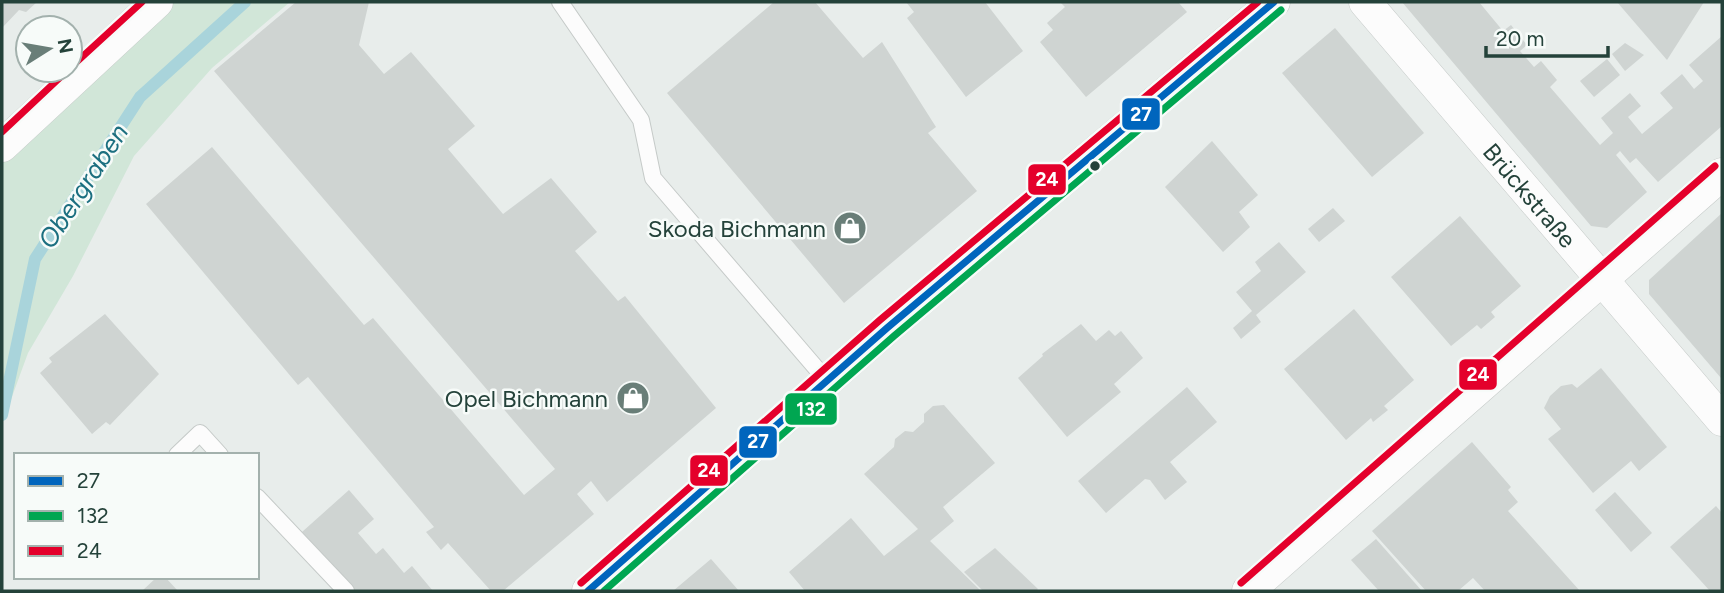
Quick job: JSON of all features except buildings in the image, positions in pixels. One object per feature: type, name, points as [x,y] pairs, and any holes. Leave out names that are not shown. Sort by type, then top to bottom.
[{"type":"street","points":[[2,146],[157,2]]},
{"type":"street","points":[[588,591],[828,382],[1274,2]]},
{"type":"street","name":"Brückstraße","points":[[1365,2],[1722,420]]},
{"type":"street","points":[[1248,591],[1722,174]]},
{"type":"lane","points":[[560,2],[641,120],[653,178],[828,382]]},
{"type":"lane","points":[[179,453],[200,433],[218,453]]},
{"type":"lane","points":[[259,498],[346,591]]},
{"type":"green space","points":[[157,2],[290,2],[212,68],[134,156],[73,276],[28,353],[2,424],[2,149],[71,84],[84,84],[84,71]]},
{"type":"waterway","name":"Obergraben","points":[[2,415],[35,259],[140,97],[245,2]]},
{"type":"transit line","name":"24","points":[[84,55],[142,2]]},
{"type":"transit line","name":"24","points":[[581,583],[880,320],[1258,2]]},
{"type":"transit line","name":"27","points":[[588,591],[887,328],[1274,2]]},
{"type":"transit line","name":"132","points":[[604,591],[894,336],[1281,10]]},
{"type":"transit line","name":"24","points":[[2,132],[53,84]]},
{"type":"transit line","name":"24","points":[[1241,583],[1715,166]]},
{"type":"place","name":"Skoda Bichmann","points":[[850,228]]},
{"type":"place","name":"Opel Bichmann","points":[[633,398]]}]
